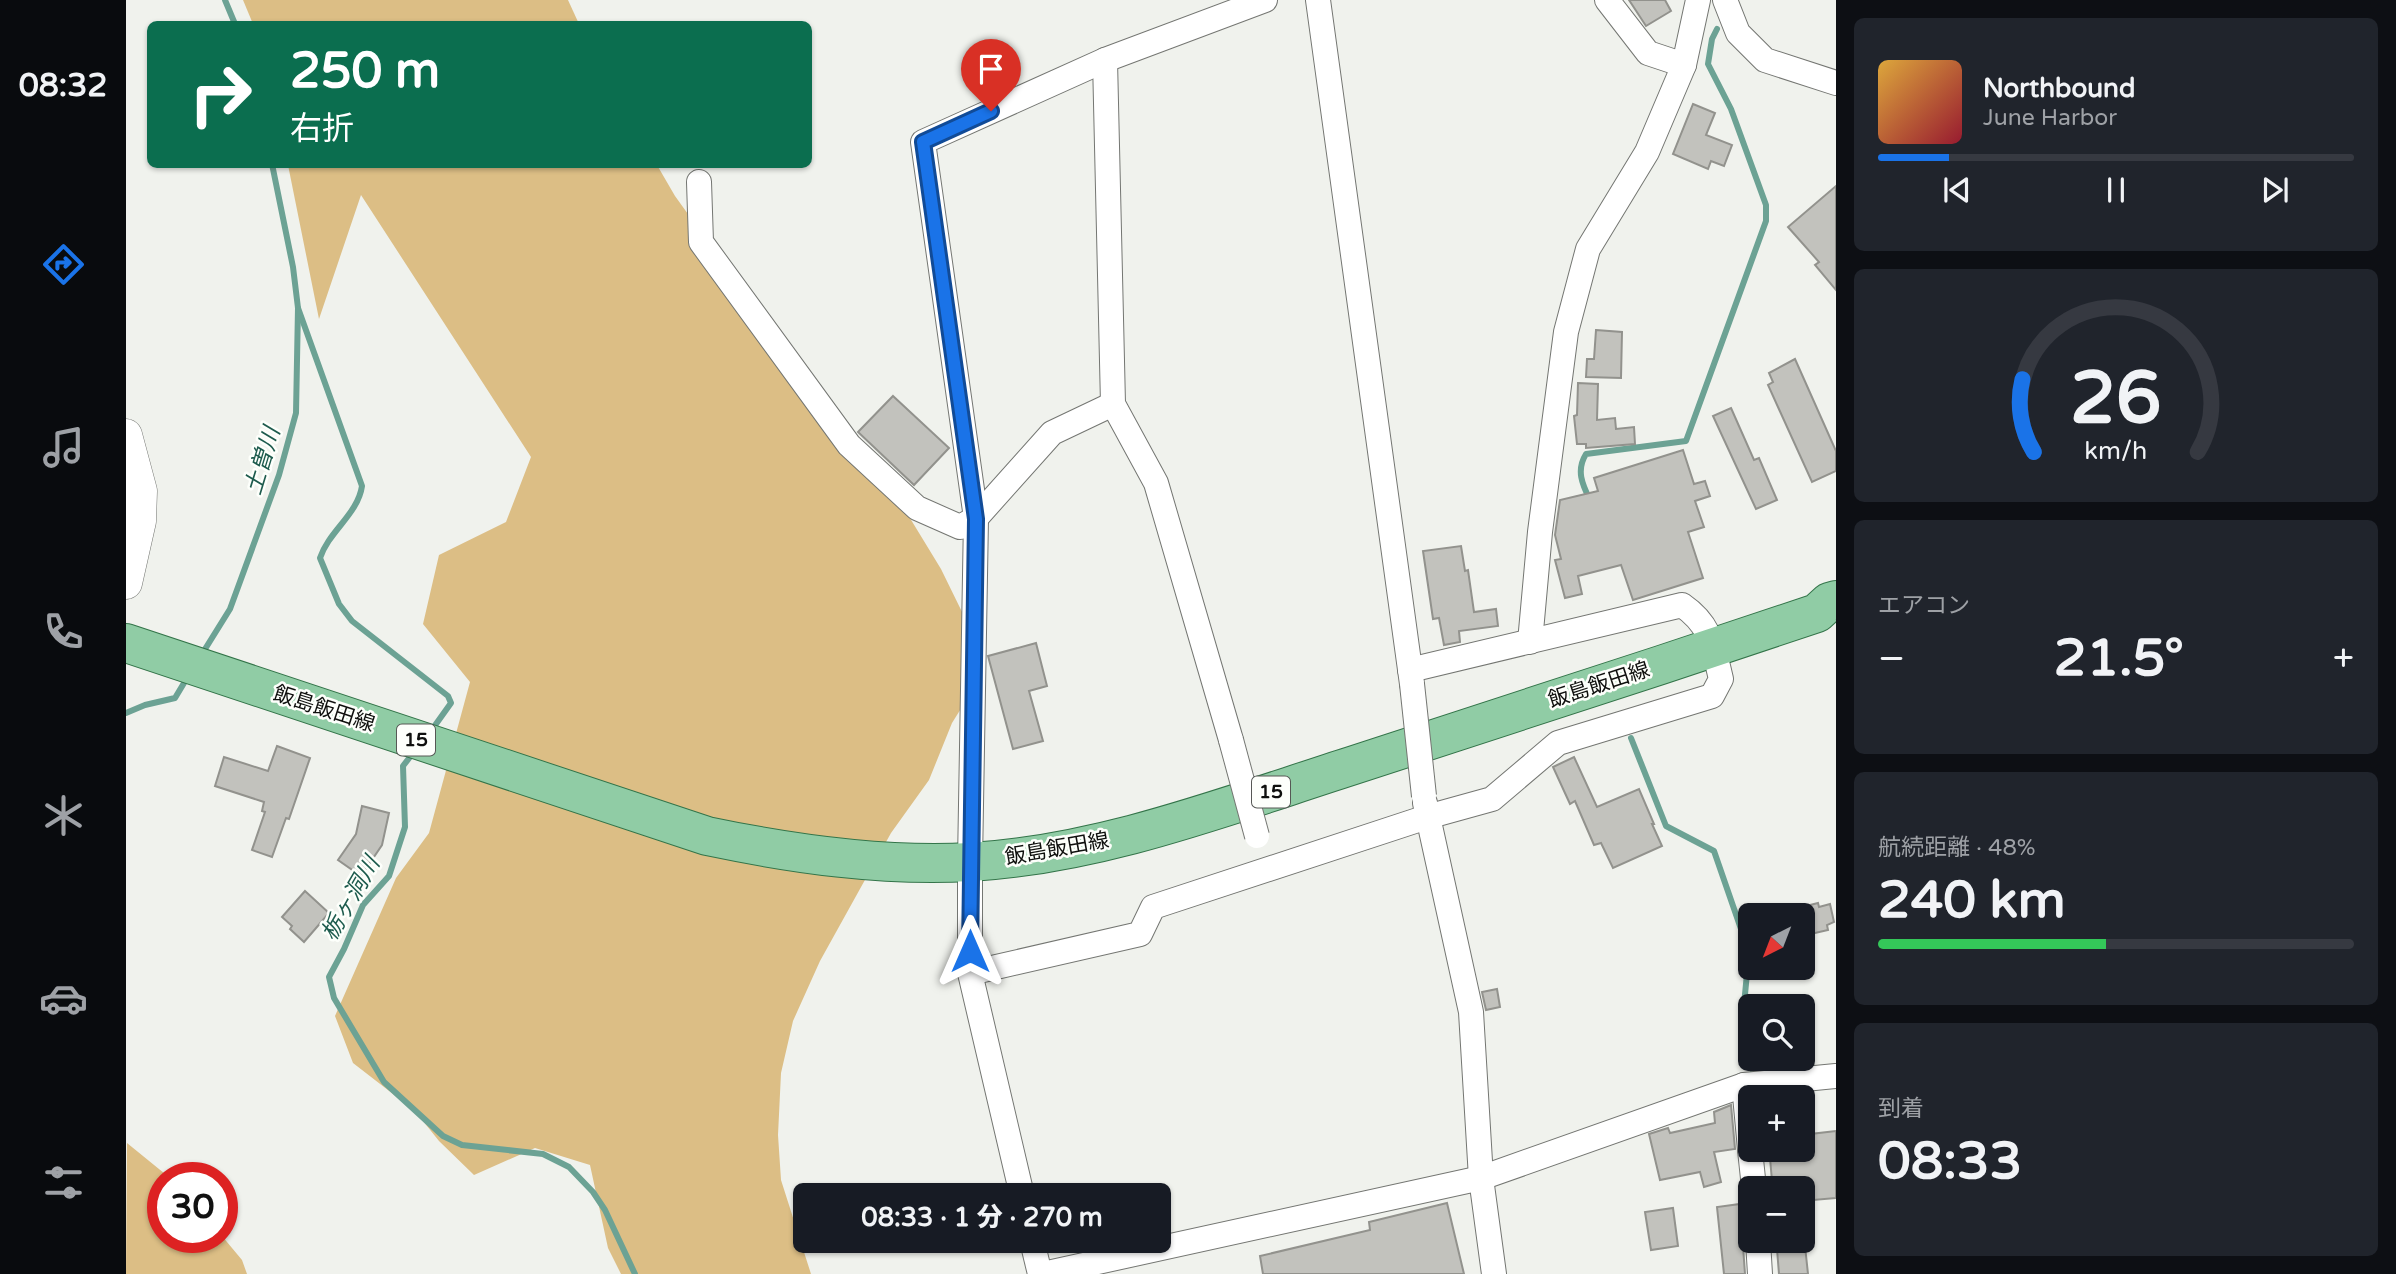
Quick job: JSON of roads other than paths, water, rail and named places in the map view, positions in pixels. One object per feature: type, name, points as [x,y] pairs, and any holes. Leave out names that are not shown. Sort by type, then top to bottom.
[{"type":"main road","name":"飯島飯田線","points":[[126,643],[707,836],[764,848],[828,856],[902,862],[970,862],[1051,853],[1166,826],[1830,609]]},
{"type":"street","points":[[1019,1183],[971,973],[970,862],[976,519],[923,142],[1105,60],[1265,0]]},
{"type":"street","points":[[1318,0],[1411,677],[1426,807],[1471,1012],[1482,1178],[1494,1274]]},
{"type":"street","points":[[1608,0],[1648,53],[1684,65]]},
{"type":"street","points":[[1530,642],[1540,532],[1566,332],[1588,249],[1647,152],[1684,65],[1698,0]]},
{"type":"street","points":[[1725,0],[1738,33],[1765,60],[1836,83]]},
{"type":"street","points":[[1105,60],[1113,404],[1156,483],[1231,740],[1265,869]]},
{"type":"street","points":[[699,182],[701,242],[849,445],[917,508],[960,527],[976,519],[1052,433],[1113,404]]},
{"type":"street","points":[[126,435],[141,491],[140,521],[126,583]]},
{"type":"street","points":[[971,973],[1140,934],[1153,906],[1265,869],[1426,807],[1492,799],[1558,743],[1712,696],[1721,679],[1714,648],[1699,617],[1682,605],[1530,642],[1411,677]]},
{"type":"street","points":[[1744,1085],[1836,1076]]},
{"type":"street","points":[[1035,1253],[1041,1274],[1482,1178],[1738,1087]]},
{"type":"street","points":[[1759,1253],[1760,1274]]},
{"type":"waterway","name":"土曽川","points":[[225,0],[234,21]]},
{"type":"waterway","points":[[1590,500],[1581,477],[1581,466],[1586,454],[1686,441],[1766,221],[1766,205],[1731,109],[1708,64],[1712,39],[1717,29]]},
{"type":"waterway","name":"土曽川","points":[[202,654],[230,609],[279,475],[296,413],[298,308],[293,267],[273,168]]},
{"type":"waterway","name":"栃ヶ洞川","points":[[298,308],[362,486],[355,505],[324,548],[320,558],[339,604],[352,621],[448,696],[451,703],[431,731]]},
{"type":"waterway","name":"土曽川","points":[[126,713],[175,698],[187,678]]},
{"type":"waterway","points":[[1631,738],[1666,826],[1714,851],[1749,952],[1745,994]]},
{"type":"waterway","name":"栃ヶ洞川","points":[[413,753],[403,766],[405,827],[389,876],[363,905],[329,977],[334,998],[384,1082],[443,1136],[462,1145],[543,1154],[569,1167],[593,1192],[605,1210],[635,1274]]}]
